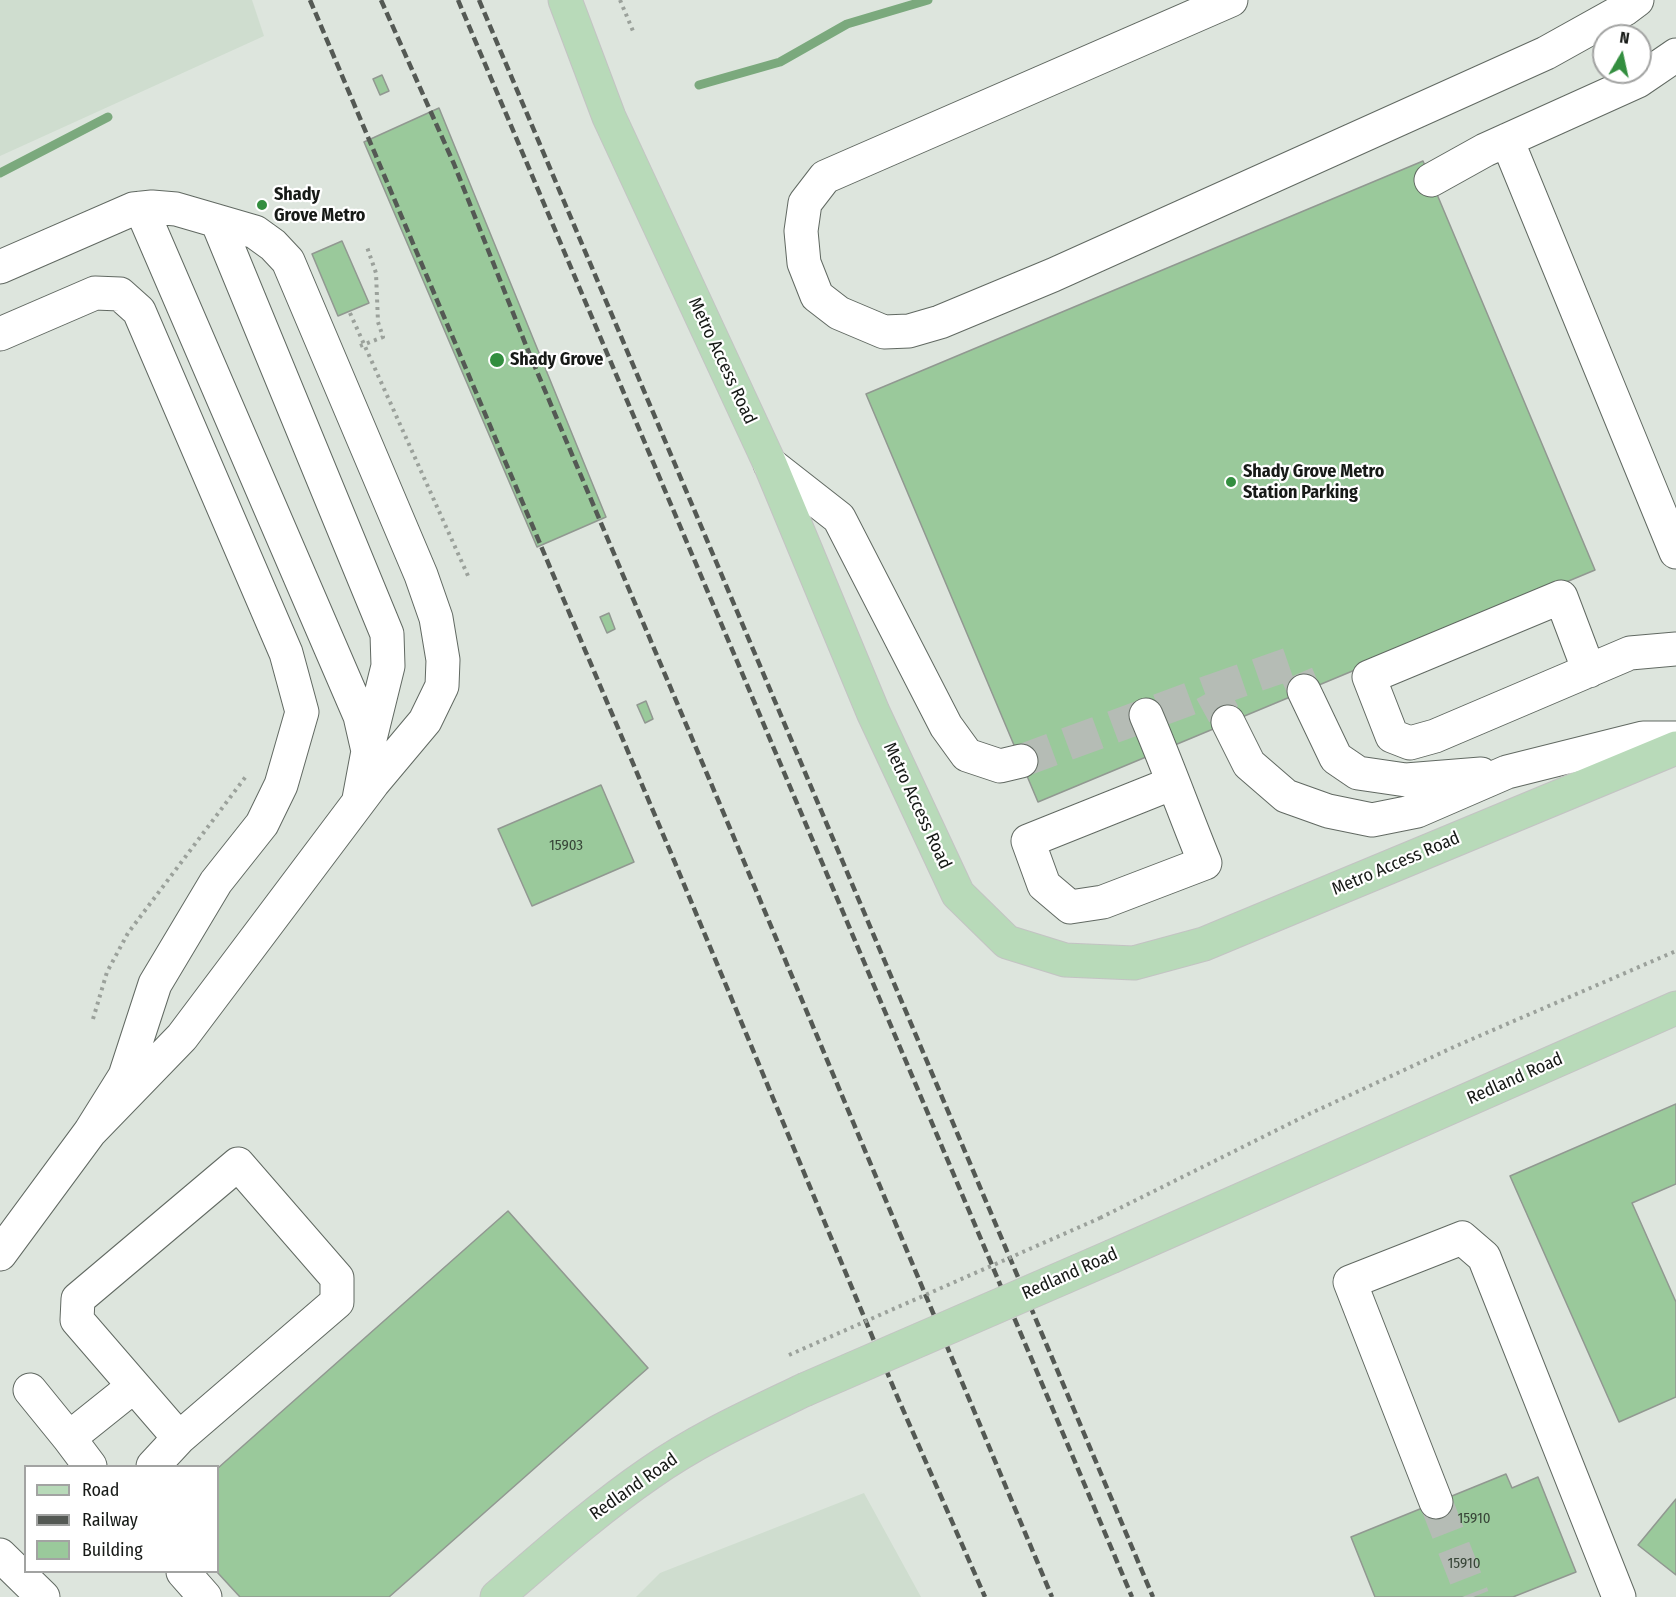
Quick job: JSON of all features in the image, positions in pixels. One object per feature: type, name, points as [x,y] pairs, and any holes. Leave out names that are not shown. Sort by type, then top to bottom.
[{"type":"main road","name":"Metro Access Road","points":[[565,0],[609,117],[770,464],[873,712],[958,894],[1007,942],[1065,960],[1134,963],[1204,944],[1676,747]]},
{"type":"main road","name":"Redland Road","points":[[497,1597],[582,1524],[651,1472],[712,1435],[804,1390],[1676,1008]]},
{"type":"street","points":[[1231,0],[825,177],[805,203],[801,231],[804,263],[817,296],[839,313],[884,332],[909,331],[940,322],[1053,275],[1546,52],[1625,9],[1637,0]]},
{"type":"street","points":[[1431,180],[1485,150],[1638,81],[1676,55]]},
{"type":"street","points":[[1507,140],[1676,552]]},
{"type":"street","points":[[0,267],[133,210],[152,207],[176,209],[255,232],[273,245],[288,261],[421,575],[436,618],[443,660],[442,686],[425,721],[358,804],[182,1037],[90,1132]]},
{"type":"street","points":[[141,208],[360,716],[368,751]]},
{"type":"street","points":[[217,221],[387,634],[388,666],[358,804]]},
{"type":"street","points":[[0,334],[95,293],[120,294],[139,311],[286,653],[302,712],[281,785],[262,824],[216,882],[155,984],[125,1076],[90,1132],[0,1254]]},
{"type":"street","points":[[770,464],[839,518],[946,726],[967,755],[1000,766],[1021,761]]},
{"type":"street","points":[[1589,671],[1558,592],[1369,678],[1392,736],[1410,743],[1435,736],[1589,671],[1630,653],[1676,649]]},
{"type":"street","points":[[1304,691],[1336,758],[1358,773],[1406,780],[1507,772]]},
{"type":"street","points":[[1146,715],[1205,863],[1103,902],[1070,907],[1044,885],[1028,841],[1173,783]]},
{"type":"street","points":[[1228,722],[1249,764],[1286,796],[1328,812],[1372,820],[1417,811],[1507,772],[1643,738],[1676,738]]},
{"type":"street","points":[[155,1465],[179,1438],[337,1302],[337,1278],[238,1164],[78,1299],[77,1320],[179,1438]]},
{"type":"street","points":[[1436,1502],[1350,1282],[1462,1238],[1484,1257],[1619,1597]]},
{"type":"street","points":[[69,1438],[135,1386]]},
{"type":"street","points":[[30,1390],[89,1465]]},
{"type":"street","points":[[1,1558],[38,1584]]},
{"type":"street","points":[[184,1573],[205,1597]]},
{"type":"path","points":[[620,0],[633,31]]},
{"type":"path","points":[[365,344],[383,337],[378,322],[376,273],[367,247]]},
{"type":"path","points":[[350,313],[469,578]]},
{"type":"path","points":[[93,1019],[106,972],[128,933],[254,767]]},
{"type":"path","points":[[789,1355],[1100,1218],[1309,1114],[1456,1046],[1676,951]]},
{"type":"shaded area","points":[[0,0],[252,0],[264,36],[0,156]]},
{"type":"shaded area","points":[[864,1493],[921,1597],[636,1597],[660,1573]]},
{"type":"building","points":[[382,75],[389,91],[380,95],[373,79]]},
{"type":"building","points":[[439,108],[606,517],[537,547],[364,142]]},
{"type":"building","name":"Shady Grove Metro Station Parking","points":[[1423,161],[1595,570],[1038,802],[866,394]]},
{"type":"building","points":[[342,241],[369,303],[338,316],[312,254]]},
{"type":"building","points":[[609,613],[615,629],[607,633],[600,617]]},
{"type":"building","points":[[646,701],[653,719],[645,723],[637,705]]},
{"type":"building","points":[[601,785],[634,862],[532,906],[498,829]]},
{"type":"building","points":[[1676,1104],[1676,1184],[1632,1203],[1676,1302],[1676,1397],[1619,1422],[1510,1176]]},
{"type":"building","points":[[508,1211],[648,1368],[389,1597],[240,1597],[218,1573],[219,1467]]},
{"type":"building","points":[[1506,1474],[1512,1488],[1538,1477],[1576,1572],[1513,1597],[1375,1597],[1351,1537]]},
{"type":"building","points":[[1676,1499],[1676,1575],[1638,1545]]},
{"type":"waterway","points":[[699,85],[780,62],[847,24],[928,0]]},
{"type":"waterway","points":[[0,173],[108,117]]},
{"type":"tunnel","points":[[1211,691],[1292,663],[1304,691]]},
{"type":"tunnel","points":[[1021,761],[1211,691],[1228,722]]},
{"type":"tunnel","points":[[1436,1502],[1473,1597]]},
{"type":"railway","points":[[310,0],[673,858],[897,1396],[985,1597]]},
{"type":"railway","points":[[381,0],[454,164],[527,348],[1052,1597]]},
{"type":"railway","points":[[458,0],[1132,1597]]},
{"type":"railway","points":[[479,0],[1153,1597]]},
{"type":"place","name":"Shady Grove Metro","points":[[262,205]]},
{"type":"place","name":"Shady Grove","points":[[497,360]]},
{"type":"place","name":"Shady Grove Metro Station Parking","points":[[1231,482]]}]
